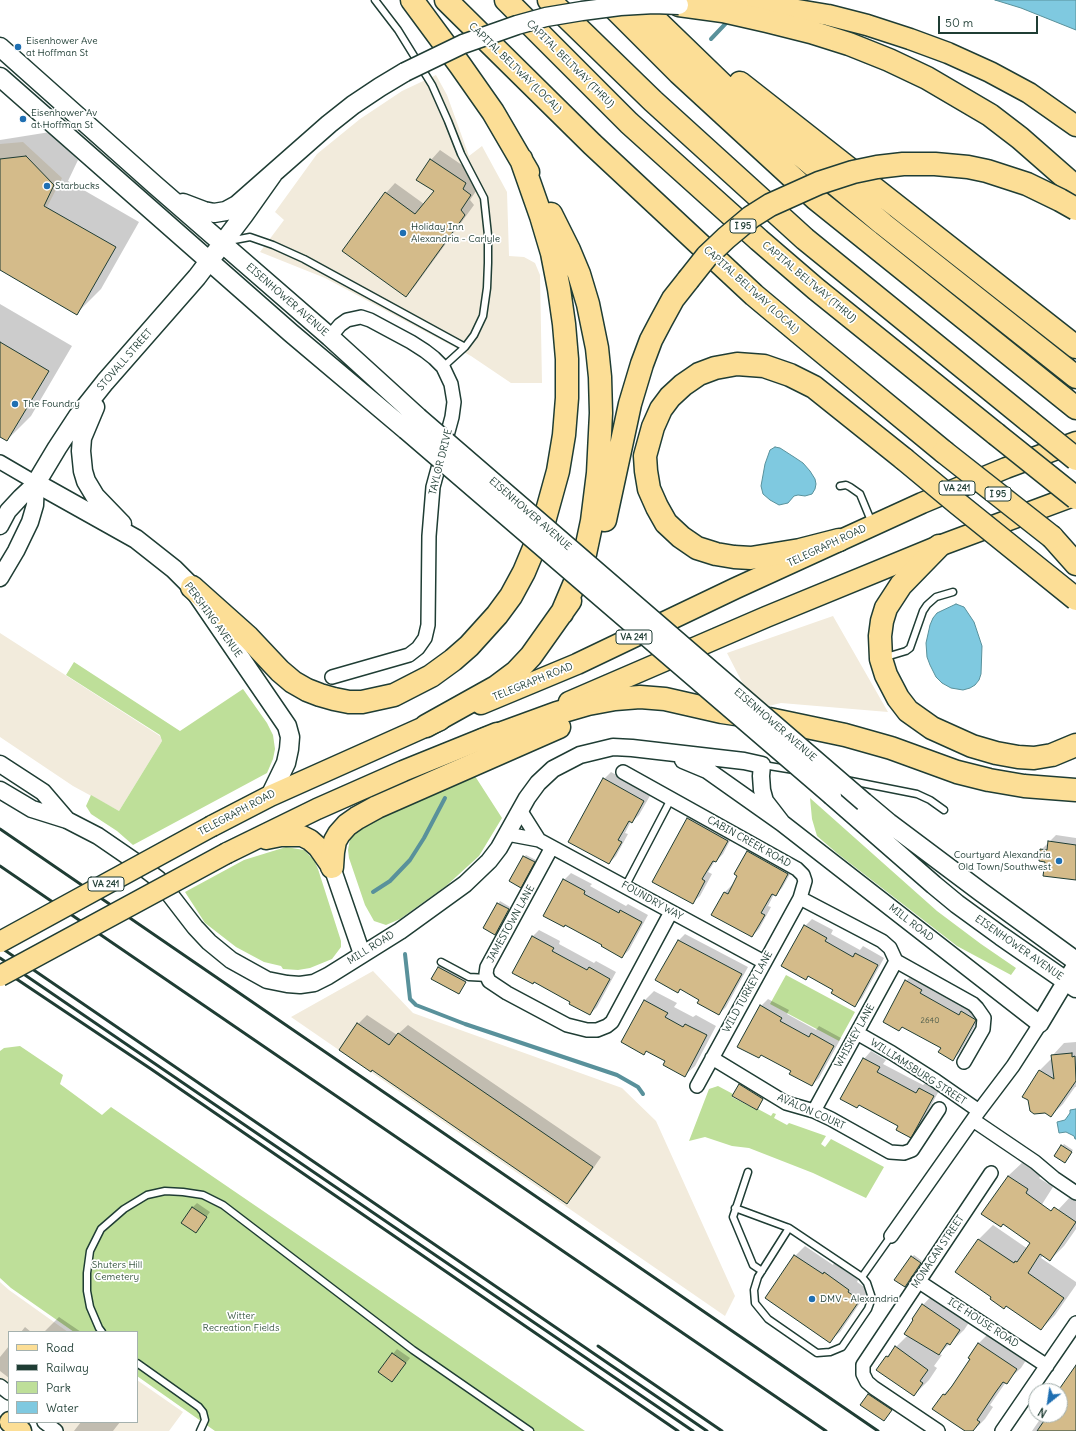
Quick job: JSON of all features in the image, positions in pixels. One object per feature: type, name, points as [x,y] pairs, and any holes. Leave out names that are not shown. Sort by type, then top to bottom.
[{"type":"highway","points":[[412,0],[493,112],[521,159],[554,220],[579,274],[588,304],[597,348],[600,377],[601,413],[598,473],[592,521],[584,554],[576,580],[562,613]]},
{"type":"highway","name":"CAPITAL BELTWAY (LOCAL)","points":[[446,0],[592,144],[754,295],[944,452],[1076,557]]},
{"type":"highway","name":"CAPITAL BELTWAY (THRU)","points":[[506,0],[629,123],[758,240],[816,289],[996,434],[1076,496]]},
{"type":"highway","points":[[550,0],[653,101],[805,239],[1076,459]]},
{"type":"highway","points":[[606,0],[679,73],[816,199],[1075,407]]},
{"type":"highway","points":[[635,0],[728,90],[790,147],[883,224],[1076,376]]},
{"type":"highway","points":[[640,0],[728,74],[814,143],[1076,346]]},
{"type":"highway","points":[[679,5],[723,11],[811,32],[849,44],[895,63],[927,78],[990,115],[1020,138],[1076,187]]},
{"type":"highway","points":[[192,587],[248,638],[280,671],[293,682],[320,695],[349,702],[362,702],[394,695],[431,676],[469,646],[497,615],[511,596],[524,572],[542,529],[558,471],[564,435],[567,398],[565,331],[560,289],[552,253],[541,216],[521,159]]},
{"type":"highway","points":[[426,726],[496,687],[516,672],[531,656],[578,590],[587,574],[598,545],[630,404],[651,340],[660,321],[673,300],[707,256],[751,217],[770,205],[819,183],[853,172],[903,164],[953,165],[987,171],[1027,184],[1076,209]]},
{"type":"highway","points":[[840,540],[800,550],[752,558],[734,558],[697,548],[681,537],[666,523],[657,507],[649,490],[646,471],[646,456],[653,427],[661,409],[670,397],[683,385],[699,374],[715,368],[737,364],[764,366],[790,374],[814,387],[1076,599]]},
{"type":"highway","points":[[1052,537],[1076,564]]},
{"type":"highway","points":[[939,546],[901,585],[886,608],[880,636],[881,659],[891,687],[908,711],[932,728],[951,738],[972,746],[996,753],[1034,758],[1052,755],[1076,746]]},
{"type":"highway","points":[[483,740],[557,713],[588,704],[615,699],[640,697],[665,699],[722,712],[784,721],[845,735],[891,748],[957,772],[989,780],[1024,786],[1076,790]]},
{"type":"highway","points":[[332,867],[335,841],[347,825],[357,818],[377,807],[552,730],[607,712],[660,708],[686,712],[722,712]]},
{"type":"main road","points":[[155,185],[191,207],[214,213],[226,211],[237,205],[329,124],[353,105],[405,72],[463,44],[516,25],[582,10],[620,6],[654,4],[726,4],[779,7],[828,15],[867,25],[948,53],[990,72],[1029,93],[1076,126]]},
{"type":"main road","name":"EISENHOWER AVENUE","points":[[0,47],[47,104],[209,261],[291,333],[412,424],[895,827],[1076,961]]},
{"type":"main road","name":"EISENHOWER AVENUE","points":[[0,78],[47,104],[155,185],[330,337],[412,424],[934,886],[1000,936],[1071,984]]},
{"type":"main road","name":"STOVALL STREET","points":[[36,483],[67,432],[97,392],[197,277],[273,174]]},
{"type":"main road","points":[[111,376],[84,431],[81,462],[86,481],[91,491],[136,540]]},
{"type":"main road","name":"TELEGRAPH ROAD","points":[[0,942],[270,796],[426,726],[577,664],[736,588],[873,525],[1006,468],[1076,442]]},
{"type":"main road","name":"PERSHING AVENUE","points":[[36,483],[136,540],[174,569],[192,587],[287,726],[290,737],[286,763],[270,796]]},
{"type":"main road","points":[[0,976],[227,853],[317,808],[403,771],[483,740],[766,617],[939,546],[1076,496]]},
{"type":"main road","points":[[332,867],[329,854],[329,843],[334,829],[339,821],[356,803],[403,771]]},
{"type":"main road","points":[[246,843],[280,836],[302,836],[310,840],[318,847],[332,867]]},
{"type":"main road","points":[[0,1413],[8,1419]]},
{"type":"main road","points":[[12,1423],[21,1431]]},
{"type":"street","name":"TAYLOR DRIVE","points":[[330,337],[340,325],[347,320],[356,317],[366,318],[425,351],[442,367],[451,384],[454,402],[452,417],[433,486],[429,536],[428,625],[425,638],[418,648],[409,655],[332,677]]},
{"type":"street","points":[[0,462],[36,483]]},
{"type":"street","name":"STOVALL STREET","points":[[0,526],[8,512],[36,483]]},
{"type":"street","name":"STOVALL STREET","points":[[0,578],[16,551],[30,522],[35,505],[36,483]]},
{"type":"street","name":"MILL ROAD","points":[[0,790],[32,809],[67,820],[98,836],[133,860],[158,879],[195,927],[209,942],[231,960],[267,980],[300,985],[314,983],[328,976],[400,931],[465,884],[489,861],[507,834],[527,798],[538,783],[553,769],[580,755],[613,747],[744,761],[762,765],[762,790],[765,801],[782,823]]},
{"type":"street","name":"MILL ROAD","points":[[662,752],[708,770],[782,823],[1040,1024]]},
{"type":"street","name":"MILL ROAD","points":[[0,764],[43,792],[67,820]]},
{"type":"street","name":"CABIN CREEK ROAD","points":[[623,772],[797,869],[805,881],[800,898]]},
{"type":"street","name":"FOUNDRY WAY","points":[[520,810],[539,840]]},
{"type":"street","name":"FOUNDRY WAY","points":[[507,834],[539,840],[764,962]]},
{"type":"street","name":"JAMESTOWN LANE","points":[[488,978],[486,974],[487,967],[552,847]]},
{"type":"street","points":[[332,867],[362,954]]},
{"type":"street","points":[[800,898],[882,941],[890,948],[896,961],[973,1004],[984,1018],[983,1029],[964,1062]]},
{"type":"street","name":"WILD TURKEY LANE","points":[[697,1086],[800,898]]},
{"type":"street","points":[[488,978],[489,981],[495,986],[566,1025],[580,1029],[598,1030],[612,1022],[671,912]]},
{"type":"street","name":"WHISKEY LANE","points":[[814,1111],[896,961]]},
{"type":"street","points":[[891,1236],[1013,1066],[1040,1024],[1071,984],[1076,964]]},
{"type":"street","name":"WILLIAMSBURG STREET","points":[[857,1033],[892,1052],[936,1081],[976,1116],[1054,1178],[1076,1193]]},
{"type":"street","name":"AVALON COURT","points":[[712,1058],[786,1103],[814,1111],[831,1119],[890,1152],[904,1153],[912,1150],[939,1109]]},
{"type":"street","name":"MONACAN STREET","points":[[938,1431],[867,1382],[863,1374],[863,1365],[991,1173]]},
{"type":"street","name":"ICE HOUSE ROAD","points":[[918,1281],[1047,1366]]},
{"type":"street","points":[[1002,1431],[1076,1323]]},
{"type":"street","points":[[0,1386],[8,1392]]},
{"type":"street","points":[[45,1423],[56,1431]]},
{"type":"lane","points":[[375,0],[398,30],[432,85],[461,154],[484,198],[488,235],[487,288],[484,316],[474,335],[465,347],[442,367]]},
{"type":"lane","points":[[222,243],[250,237],[273,245],[304,259],[465,347]]},
{"type":"lane","points":[[840,486],[846,485],[860,494],[873,525]]},
{"type":"lane","points":[[881,659],[906,651],[910,648],[923,611],[927,605],[936,597],[953,592]]},
{"type":"lane","points":[[762,765],[820,775]]},
{"type":"lane","points":[[827,776],[916,794],[930,800],[944,810]]},
{"type":"lane","points":[[625,887],[671,799]]},
{"type":"lane","points":[[441,962],[469,977],[488,978]]},
{"type":"lane","points":[[748,1172],[733,1217],[753,1265],[762,1271]]},
{"type":"lane","points":[[101,1331],[90,1307],[87,1291],[87,1273],[90,1251],[101,1229],[124,1209],[147,1195],[165,1191],[203,1195],[223,1205],[413,1350],[530,1431]]},
{"type":"lane","points":[[735,1208],[789,1228],[862,1277],[867,1283],[872,1298],[868,1309],[842,1347],[830,1352],[816,1353],[768,1319],[755,1303],[754,1290],[758,1277],[789,1228]]},
{"type":"lane","points":[[862,1277],[891,1236]]},
{"type":"lane","points":[[138,1364],[199,1407],[203,1412],[205,1420],[200,1431]]},
{"type":"shaded area","points":[[436,75],[447,95],[469,156],[482,146],[507,192],[509,256],[524,257],[535,263],[540,275],[542,383],[511,383],[471,356],[325,278],[260,252],[284,220],[275,212],[317,154],[360,119],[402,91]]},
{"type":"shaded area","points":[[23,142],[62,178],[47,207],[10,186],[0,204],[0,144]]},
{"type":"shaded area","points":[[833,616],[888,712],[781,703],[756,709],[727,653]]},
{"type":"shaded area","points":[[0,633],[160,736],[162,741],[119,811],[73,786],[0,737]]},
{"type":"shaded area","points":[[373,971],[413,1013],[622,1088],[656,1121],[735,1296],[725,1316],[291,1017]]},
{"type":"shaded area","points":[[0,1282],[67,1331],[8,1331],[8,1401],[0,1395]]},
{"type":"shaded area","points":[[138,1381],[183,1412],[169,1431],[46,1431],[35,1423],[138,1423]]},
{"type":"green space","points":[[74,662],[180,731],[243,689],[267,723],[273,735],[275,749],[273,759],[267,773],[133,845],[117,831],[91,814],[86,806],[91,795],[119,811],[162,741],[160,735],[66,675]]},
{"type":"green space","points":[[473,773],[502,818],[479,856],[446,886],[400,919],[386,925],[374,921],[365,905],[349,858],[348,850],[354,829]]},
{"type":"green space","points":[[810,798],[937,911],[1016,968],[1011,975],[957,946],[817,836],[812,819]]},
{"type":"green space","points":[[286,847],[304,850],[314,860],[341,941],[341,947],[332,959],[310,968],[298,970],[283,969],[281,966],[264,962],[236,947],[205,923],[185,892],[244,860]]},
{"type":"green space","points":[[786,975],[855,1012],[839,1041],[770,1004]]},
{"type":"green space","name":"Witter Recreation Fields","points":[[20,1046],[63,1075],[60,1084],[102,1115],[111,1107],[585,1431],[215,1431],[138,1377],[138,1331],[73,1331],[11,1288],[0,1278],[0,1051],[4,1048]]},
{"type":"green space","points":[[718,1086],[733,1094],[732,1097],[757,1110],[758,1109],[771,1116],[773,1113],[776,1114],[774,1118],[787,1125],[789,1123],[826,1136],[821,1144],[825,1147],[831,1139],[884,1167],[866,1198],[813,1173],[749,1148],[732,1146],[705,1137],[689,1141],[709,1089]]},
{"type":"water","points":[[995,0],[1076,0],[1076,30],[1021,8]]},
{"type":"water","points":[[775,447],[780,448],[803,463],[810,471],[816,484],[812,494],[805,496],[794,496],[788,503],[779,505],[763,494],[761,486],[765,464],[770,450]]},
{"type":"water","points":[[956,604],[964,607],[974,622],[982,646],[981,674],[979,680],[975,685],[963,690],[951,688],[942,683],[936,677],[927,657],[926,643],[933,618],[937,613]]},
{"type":"water","points":[[1076,1109],[1075,1139],[1074,1136],[1066,1132],[1059,1133],[1057,1122],[1065,1120],[1070,1113],[1070,1110]]},
{"type":"building","points":[[26,156],[54,185],[44,206],[116,247],[77,315],[0,270],[0,159]]},
{"type":"building","name":"Holiday Inn Alexandria - Carlyle","points":[[430,159],[466,183],[463,189],[471,195],[461,210],[465,215],[406,297],[342,251],[385,192],[415,214],[434,191],[416,180]]},
{"type":"building","name":"The Foundry","points":[[0,342],[49,371],[7,441],[0,437]]},
{"type":"building","points":[[603,778],[644,801],[632,823],[629,821],[618,840],[622,842],[609,864],[568,842]]},
{"type":"building","points":[[687,818],[728,841],[716,862],[713,861],[702,879],[705,881],[693,904],[652,882]]},
{"type":"building","name":"Courtyard Alexandria Old Town/Southwest","points":[[1048,841],[1076,845],[1076,880],[1043,876],[1045,862],[1039,861],[1040,849],[1047,850]]},
{"type":"building","points":[[747,851],[788,874],[776,896],[772,894],[761,913],[765,915],[752,937],[711,915],[724,892],[728,894],[737,876],[734,874]]},
{"type":"building","points":[[523,856],[535,862],[521,888],[509,881]]},
{"type":"building","points":[[563,879],[585,891],[584,894],[619,913],[620,910],[642,922],[622,958],[601,946],[602,945],[565,925],[564,927],[543,916]]},
{"type":"building","points":[[497,903],[509,909],[495,935],[483,928]]},
{"type":"building","points":[[804,925],[827,938],[825,941],[853,957],[855,953],[878,965],[855,1007],[831,993],[833,990],[808,976],[806,980],[781,966]]},
{"type":"building","points":[[532,936],[554,948],[552,951],[587,970],[589,967],[610,979],[590,1015],[534,982],[533,984],[512,973]]},
{"type":"building","points":[[678,940],[742,974],[719,1015],[697,1003],[699,1000],[680,989],[678,993],[655,980]]},
{"type":"building","points":[[438,967],[466,982],[459,994],[431,979]]},
{"type":"building","points":[[905,980],[922,990],[920,993],[959,1015],[961,1011],[976,1020],[953,1061],[938,1052],[941,1048],[902,1027],[899,1031],[883,1022]]},
{"type":"building","points":[[644,1000],[668,1013],[665,1017],[683,1027],[685,1024],[707,1035],[685,1077],[663,1065],[665,1061],[646,1051],[644,1055],[621,1042]]},
{"type":"building","points":[[760,1005],[782,1018],[780,1021],[809,1037],[811,1033],[834,1046],[812,1086],[789,1074],[791,1071],[761,1055],[759,1058],[737,1047]]},
{"type":"building","points":[[357,1023],[389,1045],[398,1033],[593,1167],[567,1204],[372,1070],[371,1072],[339,1050]]},
{"type":"building","points":[[1072,1053],[1072,1057],[1075,1056],[1076,1081],[1051,1117],[1045,1113],[1034,1114],[1030,1111],[1028,1100],[1022,1097],[1039,1070],[1054,1079],[1051,1055]]},
{"type":"building","points":[[863,1058],[880,1067],[877,1072],[916,1093],[919,1088],[934,1096],[911,1138],[896,1130],[898,1126],[859,1105],[857,1108],[840,1099]]},
{"type":"building","points":[[739,1084],[763,1099],[757,1110],[732,1096]]},
{"type":"building","points":[[1061,1145],[1072,1152],[1065,1163],[1054,1156]]},
{"type":"building","points":[[1008,1176],[1028,1189],[1026,1193],[1051,1211],[1054,1207],[1076,1222],[1050,1261],[1040,1254],[1028,1273],[1064,1298],[1041,1330],[1006,1306],[1004,1309],[990,1299],[991,1297],[955,1272],[978,1239],[1014,1263],[1015,1261],[1017,1262],[1030,1243],[1003,1224],[1001,1227],[981,1214]]},
{"type":"building","points":[[192,1207],[207,1217],[196,1233],[181,1223]]},
{"type":"building","name":"DMV - Alexandria","points":[[794,1255],[823,1274],[824,1272],[860,1300],[830,1343],[765,1298]]},
{"type":"building","points":[[911,1256],[921,1263],[905,1287],[894,1280]]},
{"type":"building","points":[[922,1304],[960,1330],[950,1345],[947,1343],[939,1355],[904,1334]]},
{"type":"building","points":[[978,1343],[1017,1369],[1007,1384],[1003,1382],[995,1393],[977,1420],[980,1422],[973,1431],[965,1431],[932,1409],[943,1394],[945,1395],[952,1386],[970,1359],[968,1358]]},
{"type":"building","points":[[895,1346],[928,1370],[920,1381],[923,1383],[914,1396],[876,1370],[886,1356],[888,1357]]},
{"type":"building","points":[[392,1353],[406,1363],[392,1382],[378,1372]]},
{"type":"building","points":[[1076,1365],[1076,1431],[1037,1431],[1042,1423],[1068,1423],[1068,1383],[1063,1383]]},
{"type":"building","points":[[868,1394],[892,1410],[884,1421],[860,1405]]},
{"type":"waterway","points":[[711,39],[729,20]]},
{"type":"waterway","points":[[373,892],[390,881],[410,860],[424,838],[445,798]]},
{"type":"waterway","points":[[405,954],[410,999],[416,1005],[465,1024],[617,1075],[638,1087],[643,1094]]},
{"type":"railway","points":[[0,829],[878,1431]]},
{"type":"railway","points":[[0,866],[826,1431]]},
{"type":"railway","points":[[0,947],[707,1431]]},
{"type":"railway","points":[[0,958],[693,1431]]},
{"type":"railway","points":[[0,968],[151,1069],[678,1431]]},
{"type":"railway","points":[[598,1346],[722,1431]]},
{"type":"place","name":"Eisenhower Ave at Hoffman St","points":[[18,47]]},
{"type":"place","name":"Eisenhower Av at Hoffman St","points":[[23,119]]},
{"type":"place","name":"Starbucks","points":[[47,186]]},
{"type":"place","name":"Holiday Inn Alexandria - Carlyle","points":[[403,233]]},
{"type":"place","name":"The Foundry","points":[[15,404]]},
{"type":"place","name":"Courtyard Alexandria Old Town/Southwest","points":[[1059,861]]},
{"type":"place","name":"DMV - Alexandria","points":[[812,1299]]},
{"type":"park label","name":"Shuters Hill Cemetery","points":[[117,1270]]}]
